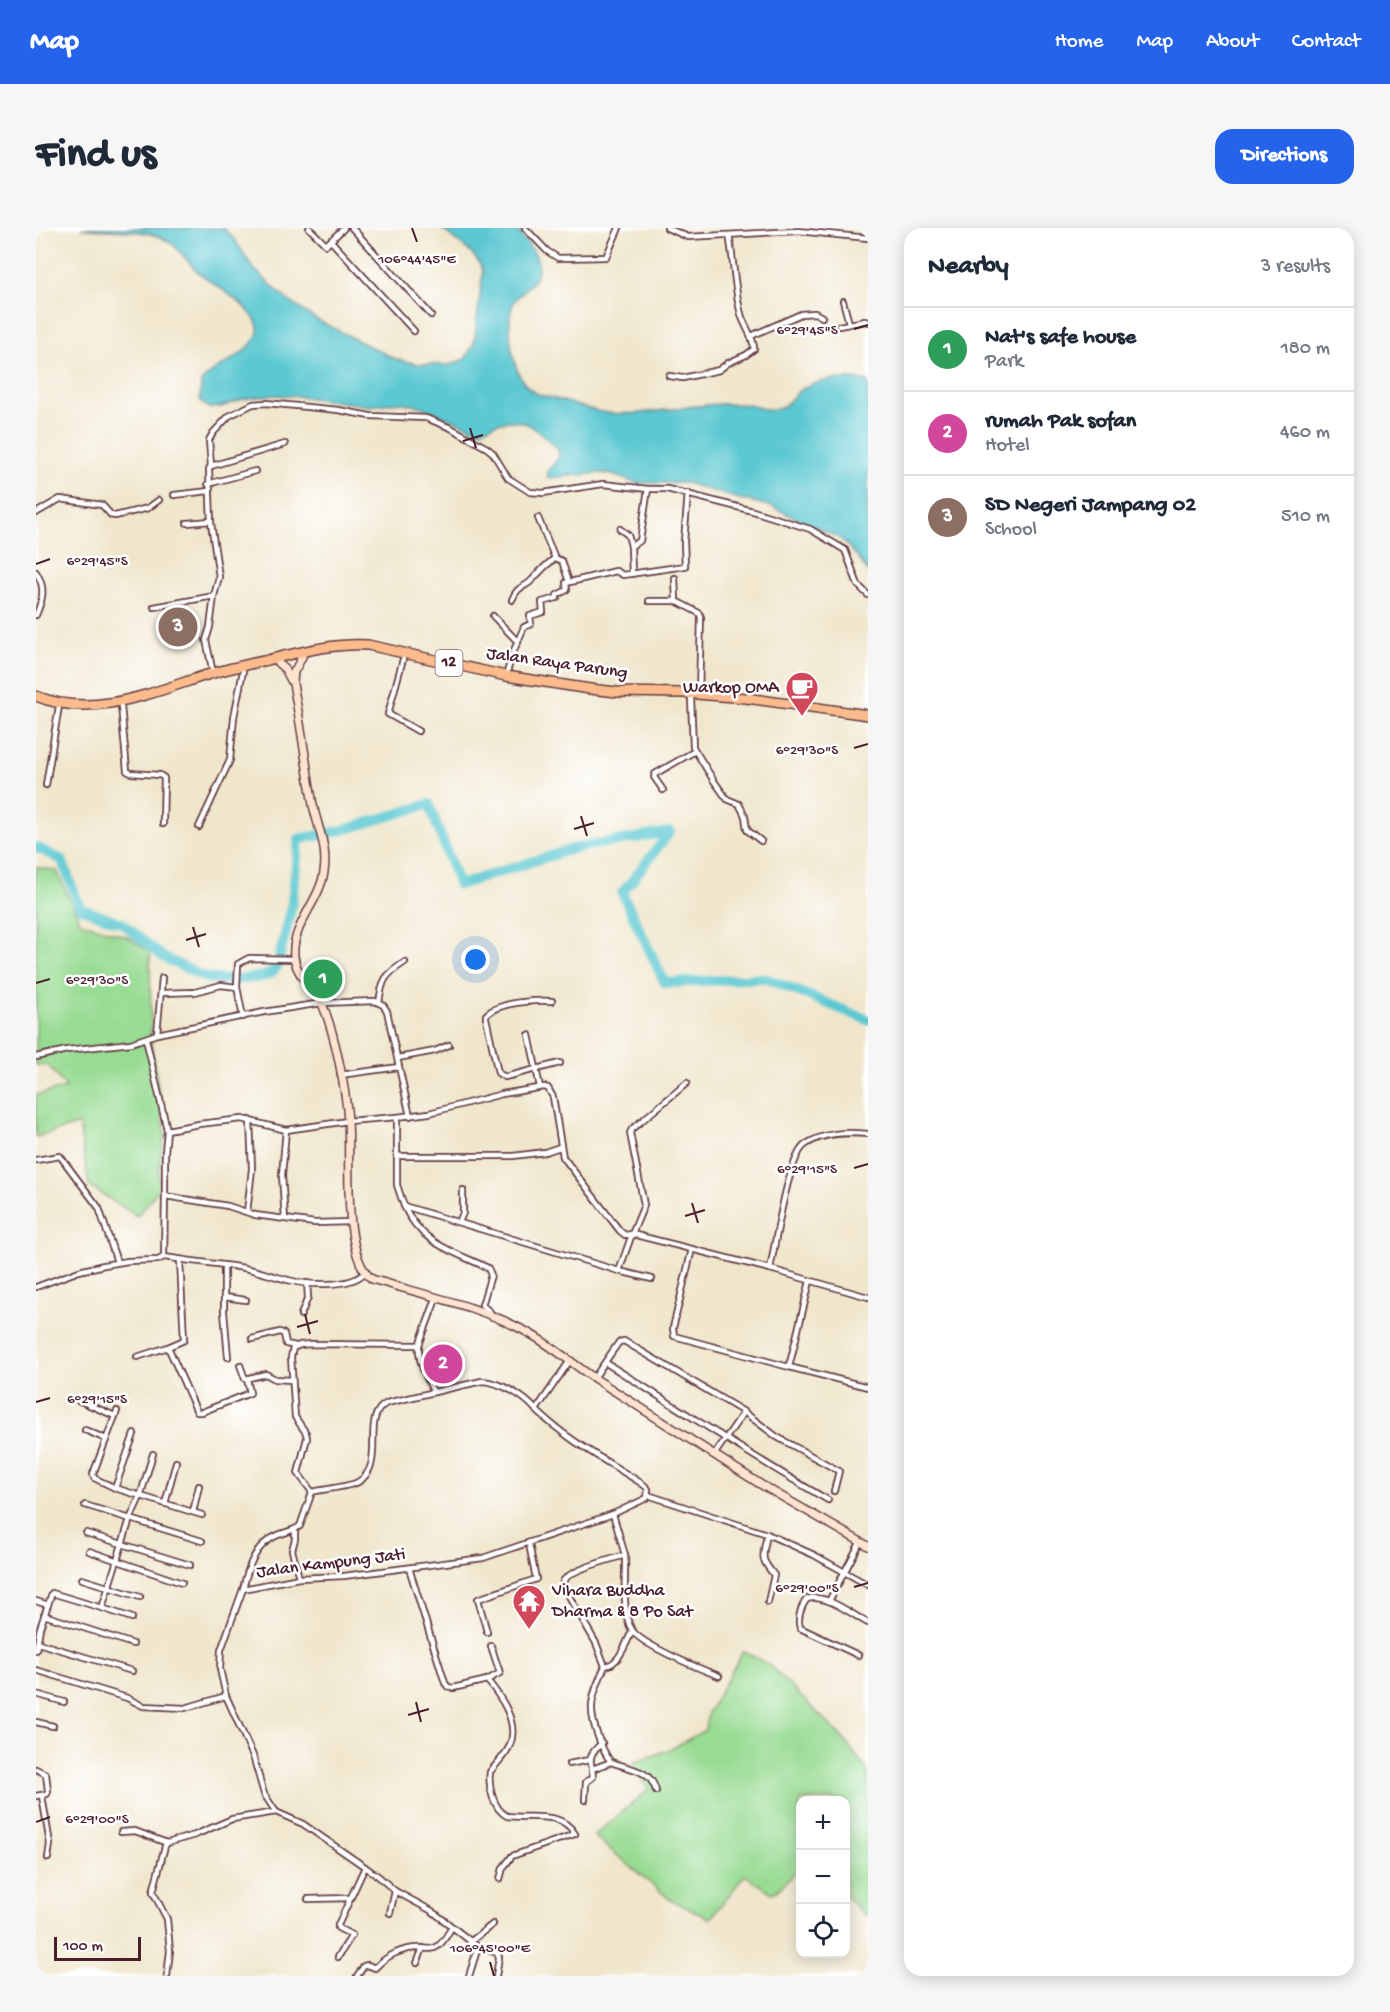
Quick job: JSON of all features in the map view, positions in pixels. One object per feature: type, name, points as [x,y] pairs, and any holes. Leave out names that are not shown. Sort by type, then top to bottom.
[{"type":"highway","name":"Jalan Raya Parung","points":[[36,696],[63,703],[92,705],[113,703],[213,673],[302,651],[351,644],[368,645],[506,676],[617,692],[800,704],[868,715]]},
{"type":"highway","name":"Jalan Raya Parung","points":[[36,701],[92,709],[121,706],[213,678],[350,648],[478,675],[584,693],[620,696],[695,696],[868,721]]},
{"type":"street","points":[[309,228],[326,245],[341,229]]},
{"type":"street","points":[[352,228],[431,315]]},
{"type":"street","points":[[525,228],[553,256],[572,259],[606,257],[619,228]]},
{"type":"street","points":[[667,228],[688,237],[798,231],[868,238]]},
{"type":"street","points":[[669,375],[683,378],[719,370],[734,359],[752,352],[754,344],[742,316],[729,235]]},
{"type":"street","points":[[331,241],[414,331]]},
{"type":"street","points":[[843,301],[849,323]]},
{"type":"street","points":[[751,336],[801,314],[815,313],[822,317]]},
{"type":"street","points":[[839,326],[868,322]]},
{"type":"street","points":[[213,673],[206,640],[219,577],[208,484],[211,466],[209,440],[229,416],[253,404],[266,403],[342,410],[363,416],[426,418],[487,448],[493,453],[508,478],[530,492],[543,493],[603,484],[667,489],[753,511],[810,529],[845,550],[858,585],[868,595]]},
{"type":"street","points":[[211,466],[285,444]]},
{"type":"street","points":[[208,484],[255,471]]},
{"type":"street","points":[[631,546],[640,541],[648,489]]},
{"type":"street","points":[[174,495],[209,491]]},
{"type":"street","points":[[506,676],[525,626],[531,624],[531,615],[544,611],[542,602],[557,598],[557,595],[567,590],[566,583],[616,571],[621,574],[632,574],[685,566],[684,541],[688,493]]},
{"type":"street","points":[[36,513],[60,499],[102,505],[111,515],[115,516],[148,508],[159,500]]},
{"type":"street","points":[[538,518],[555,558],[562,561],[569,582]]},
{"type":"street","points":[[187,523],[211,521]]},
{"type":"street","points":[[620,529],[628,535],[631,546],[632,574]]},
{"type":"street","points":[[512,600],[518,588],[532,581],[539,570],[555,558]]},
{"type":"street","points":[[36,572],[44,594],[36,615]]},
{"type":"street","points":[[675,578],[676,601]]},
{"type":"street","points":[[154,608],[214,596]]},
{"type":"street","points":[[649,601],[676,601],[701,615],[692,742],[695,751],[714,781],[727,798],[739,804],[745,816],[747,830],[760,842]]},
{"type":"street","points":[[493,616],[518,642]]},
{"type":"street","points":[[302,657],[294,672],[293,684],[314,807],[324,843],[324,873],[319,890],[294,945],[294,959],[298,972],[322,1003],[329,1023],[348,1121],[348,1197],[351,1222],[355,1246],[364,1273],[372,1279],[490,1314],[547,1343],[569,1362],[769,1490],[868,1546]]},
{"type":"street","points":[[403,659],[388,714],[418,731]]},
{"type":"street","points":[[278,663],[285,669],[293,684]]},
{"type":"street","points":[[200,827],[230,760],[234,717],[243,671]]},
{"type":"street","points":[[46,785],[59,706]]},
{"type":"street","points":[[121,706],[127,771],[160,775],[164,778],[163,824]]},
{"type":"street","points":[[663,790],[654,777],[655,774],[695,751]]},
{"type":"street","points":[[243,1017],[237,986],[238,964],[243,960],[270,957],[294,959]]},
{"type":"street","points":[[380,1003],[381,988],[385,977],[405,962]]},
{"type":"street","points":[[157,1034],[162,978]]},
{"type":"street","points":[[162,993],[195,992],[220,986],[237,986]]},
{"type":"street","points":[[552,1000],[517,1003],[490,1011],[486,1015],[498,1072],[501,1076],[505,1077],[560,1063]]},
{"type":"street","points":[[36,1056],[131,1043],[157,1034],[322,1003],[375,1002],[383,1005],[387,1011],[410,1116]]},
{"type":"street","points":[[529,1035],[540,1087]]},
{"type":"street","points":[[146,1039],[167,1130],[164,1257]]},
{"type":"street","points":[[398,1058],[426,1053],[449,1045]]},
{"type":"street","points":[[340,1075],[399,1067]]},
{"type":"street","points":[[619,1271],[644,1206],[630,1133],[687,1083]]},
{"type":"street","points":[[167,1130],[199,1124],[250,1120],[286,1130],[348,1121],[410,1116],[540,1087],[548,1088],[553,1097],[560,1147],[567,1163],[625,1235],[632,1234],[692,1249],[868,1297]]},
{"type":"street","points":[[397,1117],[397,1185],[411,1222],[438,1245],[488,1268],[491,1275],[482,1305],[490,1314]]},
{"type":"street","points":[[247,1212],[252,1169],[250,1120]]},
{"type":"street","points":[[285,1219],[282,1175],[286,1130]]},
{"type":"street","points":[[770,1269],[791,1173],[803,1146],[824,1136],[868,1134]]},
{"type":"street","points":[[398,1156],[513,1156],[545,1152],[560,1147]]},
{"type":"street","points":[[36,1160],[60,1156],[99,1208],[117,1262]]},
{"type":"street","points":[[459,1222],[463,1213],[462,1190]]},
{"type":"street","points":[[165,1196],[228,1206],[285,1219],[315,1223],[351,1222]]},
{"type":"street","points":[[404,1206],[652,1279]]},
{"type":"street","points":[[692,1249],[673,1328],[674,1336],[868,1387]]},
{"type":"street","points":[[36,1287],[79,1271],[117,1262],[158,1260],[164,1257],[255,1270],[287,1280],[307,1283],[346,1282],[355,1280],[364,1273]]},
{"type":"street","points":[[137,1357],[184,1340],[180,1260]]},
{"type":"street","points":[[224,1265],[228,1357]]},
{"type":"street","points":[[789,1367],[810,1281]]},
{"type":"street","points":[[301,1315],[308,1297],[307,1283]]},
{"type":"street","points":[[224,1297],[246,1300]]},
{"type":"street","points":[[433,1391],[421,1365],[419,1345],[436,1299]]},
{"type":"street","points":[[252,1339],[280,1332],[284,1334],[286,1344],[296,1346],[310,1344],[419,1345]]},
{"type":"street","points":[[594,1378],[619,1342],[626,1342],[744,1412],[777,1437],[839,1471],[834,1491]]},
{"type":"street","points":[[296,1346],[291,1351],[295,1417],[307,1438],[298,1473],[312,1492]]},
{"type":"street","points":[[168,1347],[199,1413],[250,1393],[247,1379],[243,1378],[240,1365]]},
{"type":"street","points":[[536,1410],[569,1362]]},
{"type":"street","points":[[606,1363],[726,1437],[776,1471],[828,1500]]},
{"type":"street","points":[[247,1379],[266,1374],[275,1380],[292,1380]]},
{"type":"street","points":[[312,1492],[359,1482],[373,1458],[374,1421],[378,1408],[387,1403],[433,1391],[488,1381],[507,1389],[527,1402],[550,1423],[579,1444],[644,1485],[648,1490],[648,1495],[766,1534],[814,1555],[868,1585]]},
{"type":"street","points":[[78,1400],[116,1413],[93,1476],[95,1479],[140,1497],[202,1515]]},
{"type":"street","points":[[714,1455],[744,1412]]},
{"type":"street","points":[[85,1430],[106,1439]]},
{"type":"street","points":[[115,1488],[134,1434]]},
{"type":"street","points":[[102,1608],[153,1454]]},
{"type":"street","points":[[165,1504],[176,1462]]},
{"type":"street","points":[[193,1512],[199,1486]]},
{"type":"street","points":[[243,1589],[251,1561],[260,1546],[276,1535],[295,1530],[301,1525],[312,1492]]},
{"type":"street","name":"Jalan Kampung Jati","points":[[276,1812],[264,1794],[253,1756],[226,1696],[220,1669],[220,1656],[243,1589],[299,1578],[344,1576],[483,1558],[613,1514],[642,1501],[648,1495]]},
{"type":"street","points":[[85,1505],[202,1541]]},
{"type":"street","points":[[613,1514],[625,1556],[626,1610],[632,1631],[651,1644],[693,1666],[719,1676]]},
{"type":"street","points":[[295,1530],[292,1550],[299,1578]]},
{"type":"street","points":[[86,1533],[190,1565]]},
{"type":"street","points":[[766,1534],[763,1561],[774,1575],[768,1602]]},
{"type":"street","points":[[829,1601],[861,1541]]},
{"type":"street","points":[[487,1632],[478,1599],[536,1579],[529,1544]]},
{"type":"street","points":[[88,1551],[182,1583]]},
{"type":"street","points":[[611,1762],[595,1725],[592,1707],[605,1666],[596,1643],[566,1591],[563,1581],[566,1577],[584,1569],[625,1556]]},
{"type":"street","points":[[409,1568],[445,1683],[453,1688],[487,1680],[500,1672],[491,1646]]},
{"type":"street","points":[[82,1579],[140,1597]]},
{"type":"street","points":[[36,1650],[38,1627],[53,1593],[132,1618]]},
{"type":"street","points":[[858,1655],[799,1626],[801,1611],[807,1599],[812,1597],[829,1601],[868,1623]]},
{"type":"street","points":[[36,1601],[48,1605]]},
{"type":"street","points":[[44,1615],[133,1644]]},
{"type":"street","points":[[605,1666],[616,1661],[632,1631]]},
{"type":"street","points":[[38,1642],[132,1671]]},
{"type":"street","points":[[36,1670],[127,1698],[143,1706],[185,1708],[226,1696]]},
{"type":"street","points":[[487,1680],[503,1703],[513,1733],[510,1746],[489,1772],[495,1803],[504,1815],[555,1819],[568,1824],[575,1834],[512,1856],[503,1868],[500,1879]]},
{"type":"street","points":[[36,1694],[64,1702]]},
{"type":"street","points":[[36,1722],[53,1726]]},
{"type":"street","points":[[585,1800],[586,1782],[593,1776],[589,1760],[591,1754],[602,1743]]},
{"type":"street","points":[[569,1764],[589,1760]]},
{"type":"street","points":[[592,1768],[611,1762],[643,1773],[652,1780],[656,1791]]},
{"type":"street","points":[[36,1769],[46,1774],[48,1793],[39,1796],[50,1844],[48,1858]]},
{"type":"street","points":[[121,1832],[135,1831],[167,1843],[204,1832],[232,1819],[276,1812],[303,1824],[395,1891],[432,1911],[470,1942],[498,1954],[496,1976]]},
{"type":"street","points":[[166,1976],[170,1951],[167,1919],[153,1892],[162,1853],[167,1843]]},
{"type":"street","points":[[338,1957],[352,1935],[338,1928],[338,1924],[365,1867]]},
{"type":"street","points":[[390,1913],[395,1891]]},
{"type":"street","points":[[308,1899],[351,1898]]},
{"type":"street","points":[[470,1942],[493,1924]]},
{"type":"street","points":[[357,1976],[366,1965],[375,1968],[384,1959],[396,1953],[410,1949],[432,1949],[439,1945],[452,1927]]},
{"type":"street","points":[[469,1976],[478,1947]]},
{"type":"street","points":[[417,1963],[423,1948]]},
{"type":"green space","points":[[36,867],[57,871],[80,922],[128,937],[150,952],[151,1042],[165,1133],[159,1167],[159,1189],[137,1216],[89,1186],[79,1124],[36,1137],[36,1095],[66,1088],[49,1066],[36,1065]]},
{"type":"green space","points":[[743,1651],[769,1665],[841,1736],[868,1771],[868,1912],[865,1916],[850,1901],[850,1796],[796,1796],[796,1871],[778,1890],[772,1893],[745,1875],[710,1919],[671,1900],[594,1836],[648,1790],[633,1763],[671,1749],[705,1730],[708,1713]]},
{"type":"water","points":[[80,228],[223,228],[235,240],[253,268],[285,298],[315,319],[395,359],[418,364],[450,365],[465,359],[474,343],[483,272],[471,253],[441,228],[516,228],[533,251],[538,267],[533,282],[515,300],[512,308],[511,342],[520,376],[524,383],[536,393],[590,409],[623,414],[723,404],[774,409],[783,407],[805,387],[822,381],[851,379],[868,382],[868,572],[840,538],[770,506],[687,483],[636,483],[600,473],[548,478],[547,472],[559,457],[558,449],[539,432],[520,422],[499,423],[480,431],[419,406],[398,402],[370,406],[296,396],[271,395],[243,399],[221,407],[209,408],[200,399],[201,382],[252,343],[257,335],[258,326],[254,318],[236,300],[198,272],[176,247],[165,240],[138,232]]},
{"type":"waterway","points":[[36,847],[62,860],[80,908],[122,923],[163,957],[206,978],[234,980],[261,977],[270,974],[277,967],[291,910],[299,839],[340,831],[429,804],[459,885],[575,848],[670,832],[622,893],[665,983],[765,978],[868,1020]]},
{"type":"place","name":"SD Negeri Jampang 02","points":[[178,627]]},
{"type":"place","name":"Warkop OMA","points":[[802,717]]},
{"type":"place","name":"Nat's safe house","points":[[323,979]]},
{"type":"place","name":"rumah Pak sofan","points":[[443,1364]]},
{"type":"place","name":"Vihara Buddha Dharma & 8 Po Sat","points":[[529,1630]]}]
